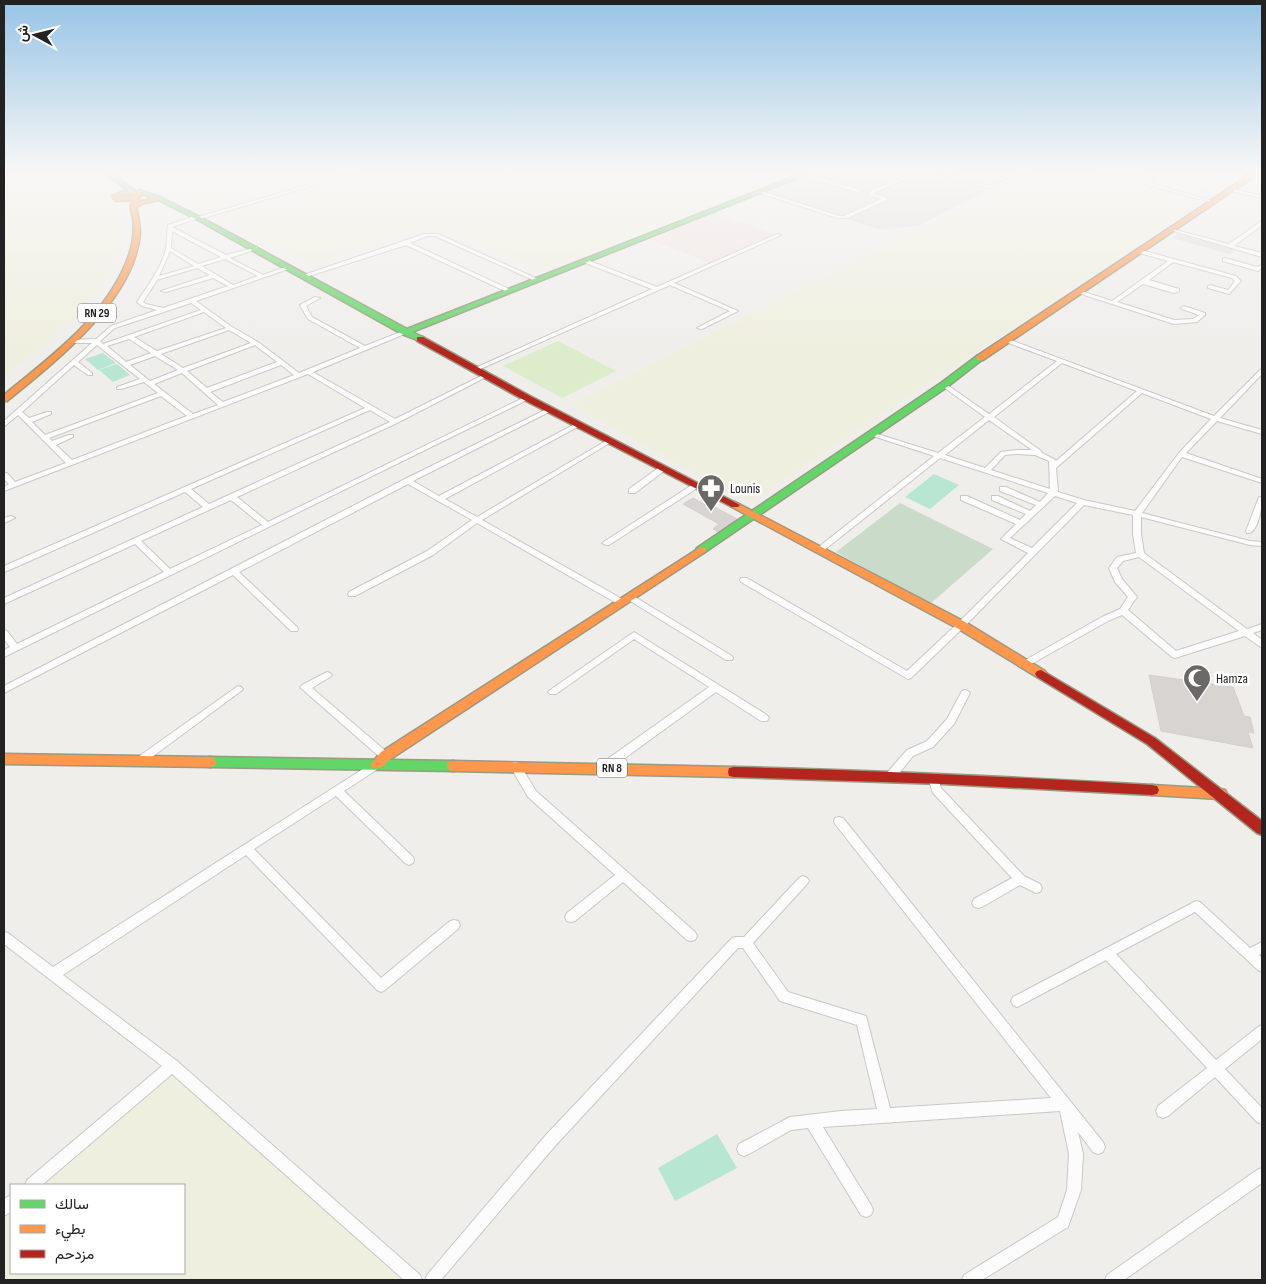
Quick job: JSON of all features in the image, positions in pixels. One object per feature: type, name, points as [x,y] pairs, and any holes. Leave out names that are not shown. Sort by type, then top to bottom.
[{"type":"main road","name":"RN 29","points":[[4,387],[46,352],[92,305],[114,273],[126,240],[126,231]]},
{"type":"main road","name":"RN 29","points":[[4,399],[70,341],[104,305],[125,272],[136,239],[136,231]]},
{"type":"main road","points":[[223,231],[527,398],[820,549],[961,626],[1151,741],[1262,829]]},
{"type":"main road","points":[[405,332],[661,231]]},
{"type":"main road","points":[[381,760],[754,515],[944,385],[1005,340],[1171,231]]},
{"type":"main road","name":"RN 8","points":[[4,759],[381,760],[515,766],[933,778],[1220,794]]},
{"type":"street","points":[[162,310],[141,304],[140,302],[166,262],[170,231]]},
{"type":"street","points":[[176,231],[261,276]]},
{"type":"street","points":[[1175,231],[1262,255]]},
{"type":"street","points":[[1230,246],[1251,231]]},
{"type":"street","points":[[304,276],[429,234],[436,235],[537,280]]},
{"type":"street","points":[[476,369],[779,236]]},
{"type":"street","points":[[406,243],[509,291]]},
{"type":"street","points":[[168,248],[231,286]]},
{"type":"street","points":[[156,279],[255,248]]},
{"type":"street","points":[[1141,252],[1234,277],[1238,281],[1229,292],[1210,287]]},
{"type":"street","points":[[1112,303],[1173,260]]},
{"type":"street","points":[[1226,260],[1258,269],[1262,266]]},
{"type":"street","points":[[585,261],[657,289]]},
{"type":"street","points":[[4,424],[74,362],[99,344],[113,327],[288,268]]},
{"type":"street","points":[[164,291],[213,276]]},
{"type":"street","points":[[1144,280],[1177,290],[1174,292],[1144,280]]},
{"type":"street","points":[[671,284],[735,311],[700,328]]},
{"type":"street","points":[[1078,292],[1174,322],[1196,320],[1203,314],[1184,308]]},
{"type":"street","points":[[317,298],[303,305],[310,318],[366,349]]},
{"type":"street","points":[[191,300],[230,328],[256,343],[299,376]]},
{"type":"street","points":[[70,341],[99,344],[129,336],[205,310]]},
{"type":"street","points":[[126,364],[230,328]]},
{"type":"street","points":[[4,490],[191,416],[299,376],[405,332]]},
{"type":"street","points":[[129,336],[183,371],[222,405]]},
{"type":"street","points":[[1005,340],[1216,419],[1262,432]]},
{"type":"street","points":[[118,388],[183,371],[256,343]]},
{"type":"street","points":[[99,344],[191,416]]},
{"type":"street","points":[[820,549],[1061,360]]},
{"type":"street","points":[[74,362],[90,374]]},
{"type":"street","points":[[206,392],[281,363]]},
{"type":"street","points":[[308,372],[395,422]]},
{"type":"street","points":[[1262,372],[1181,454],[1137,514],[1140,554],[1262,644]]},
{"type":"street","points":[[4,601],[395,422],[487,375]]},
{"type":"street","points":[[944,385],[988,418],[1052,460],[1054,466],[1054,492],[1005,539],[1033,552]]},
{"type":"street","points":[[1054,466],[1141,391]]},
{"type":"street","points":[[45,438],[163,393]]},
{"type":"street","points":[[4,654],[527,398]]},
{"type":"street","points":[[4,569],[370,408]]},
{"type":"street","points":[[4,690],[551,409]]},
{"type":"street","points":[[18,412],[71,463]]},
{"type":"street","points":[[28,421],[49,414]]},
{"type":"street","points":[[439,499],[580,424]]},
{"type":"street","points":[[872,434],[1082,502],[1250,543],[1262,544]]},
{"type":"street","points":[[51,444],[71,436]]},
{"type":"street","points":[[352,594],[430,553],[477,520],[611,440]]},
{"type":"street","points":[[986,471],[1004,453],[1021,451],[1044,455]]},
{"type":"street","points":[[1181,454],[1262,481]]},
{"type":"street","points":[[632,491],[664,468]]},
{"type":"street","points":[[4,475],[14,486]]},
{"type":"street","points":[[985,508],[1013,480]]},
{"type":"street","points":[[408,481],[729,658]]},
{"type":"street","points":[[606,543],[698,485]]},
{"type":"street","points":[[186,489],[209,508]]},
{"type":"street","points":[[1003,489],[1041,505]]},
{"type":"street","points":[[232,497],[267,525]]},
{"type":"street","points":[[964,498],[1022,524]]},
{"type":"street","points":[[995,498],[1032,514]]},
{"type":"street","points":[[1250,531],[1262,499]]},
{"type":"street","points":[[744,580],[908,676],[961,626],[1082,502]]},
{"type":"street","points":[[136,541],[168,574]]},
{"type":"street","points":[[1023,665],[1104,619],[1123,611],[1133,597],[1118,580],[1113,568],[1120,559],[1140,554]]},
{"type":"street","points":[[235,572],[294,629]]},
{"type":"street","points":[[1123,611],[1175,655],[1262,626]]},
{"type":"street","points":[[4,633],[16,648]]},
{"type":"street","points":[[553,692],[634,635],[764,718]]},
{"type":"street","points":[[52,975],[381,760],[305,687],[327,676]]},
{"type":"street","points":[[603,768],[715,688]]},
{"type":"street","points":[[141,760],[238,689]]},
{"type":"street","points":[[889,778],[910,753],[930,744],[951,722],[965,693]]},
{"type":"street","points":[[515,766],[532,794],[690,936]]},
{"type":"street","points":[[933,778],[937,790],[1020,880],[1036,888]]},
{"type":"street","points":[[337,790],[409,860]]},
{"type":"street","points":[[839,821],[1098,1147]]},
{"type":"street","points":[[247,849],[381,986],[454,925]]},
{"type":"street","points":[[571,917],[623,876]]},
{"type":"street","points":[[978,903],[1020,880]]},
{"type":"street","points":[[432,1280],[550,1141],[736,942],[746,942],[803,881]]},
{"type":"street","points":[[1017,1001],[1196,906],[1262,966]]},
{"type":"street","points":[[4,938],[172,1066],[415,1280]]},
{"type":"street","points":[[746,942],[784,997],[862,1020],[885,1115]]},
{"type":"street","points":[[1250,954],[1262,946]]},
{"type":"street","points":[[1107,953],[1262,1117]]},
{"type":"street","points":[[1163,1111],[1262,1031]]},
{"type":"street","points":[[33,1184],[172,1066]]},
{"type":"street","points":[[744,1149],[790,1124],[885,1115],[1065,1104]]},
{"type":"street","points":[[969,1280],[1064,1222],[1074,1190],[1076,1154],[1065,1104]]},
{"type":"street","points":[[812,1122],[866,1210]]},
{"type":"street","points":[[1112,1280],[1262,1175]]},
{"type":"shaded area","points":[[669,231],[767,231],[775,234],[710,263],[649,239]]},
{"type":"shaded area","points":[[1178,234],[1235,250],[1229,254],[1172,238]]},
{"type":"green space","points":[[4,231],[120,231],[117,251],[104,279],[86,303],[41,348],[4,377]]},
{"type":"green space","points":[[243,231],[416,231],[313,264]]},
{"type":"green space","points":[[443,231],[645,231],[543,271]]},
{"type":"green space","points":[[916,231],[1158,231],[749,503],[571,405]]},
{"type":"green space","points":[[558,341],[616,371],[562,398],[503,366]]},
{"type":"green space","points":[[103,353],[116,363],[98,370],[85,359]]},
{"type":"green space","points":[[117,364],[130,375],[113,382],[99,370]]},
{"type":"green space","points":[[934,474],[959,485],[930,509],[905,497]]},
{"type":"green space","points":[[900,503],[993,549],[930,604],[836,552]]},
{"type":"green space","points":[[172,1066],[411,1280],[4,1280],[4,1209],[10,1203],[10,1274],[185,1274],[185,1184],[33,1184]]},
{"type":"green space","points":[[717,1134],[737,1168],[675,1201],[658,1168]]},
{"type":"building","name":"Lounis","points":[[693,498],[704,504],[707,503],[737,519],[718,532],[713,529],[719,524],[683,504]]},
{"type":"building","name":"Hamza","points":[[1149,675],[1233,687],[1244,716],[1250,717],[1254,733],[1248,732],[1253,748],[1161,731]]},
{"type":"traffic: fast","points":[[222,231],[420,339]]},
{"type":"traffic: fast","points":[[405,332],[661,231]]},
{"type":"traffic: fast","points":[[701,550],[944,385],[980,358]]},
{"type":"traffic: fast","points":[[210,762],[453,766]]},
{"type":"traffic: slow","points":[[4,399],[65,348],[103,308],[118,286],[129,263],[137,231]]},
{"type":"traffic: slow","points":[[980,358],[1170,231]]},
{"type":"traffic: slow","points":[[735,505],[961,625],[1041,674]]},
{"type":"traffic: slow","points":[[377,764],[385,756],[701,550]]},
{"type":"traffic: slow","points":[[4,759],[210,762]]},
{"type":"traffic: slow","points":[[453,766],[734,772]]},
{"type":"traffic: slow","points":[[1152,790],[1220,794]]},
{"type":"traffic: jam","points":[[420,339],[527,398],[735,505]]},
{"type":"traffic: jam","points":[[1041,674],[1151,741],[1262,829]]},
{"type":"traffic: jam","points":[[734,772],[943,779],[1152,790]]},
{"type":"place","name":"Lounis","points":[[711,512]]},
{"type":"place","name":"Hamza","points":[[1197,702]]}]
